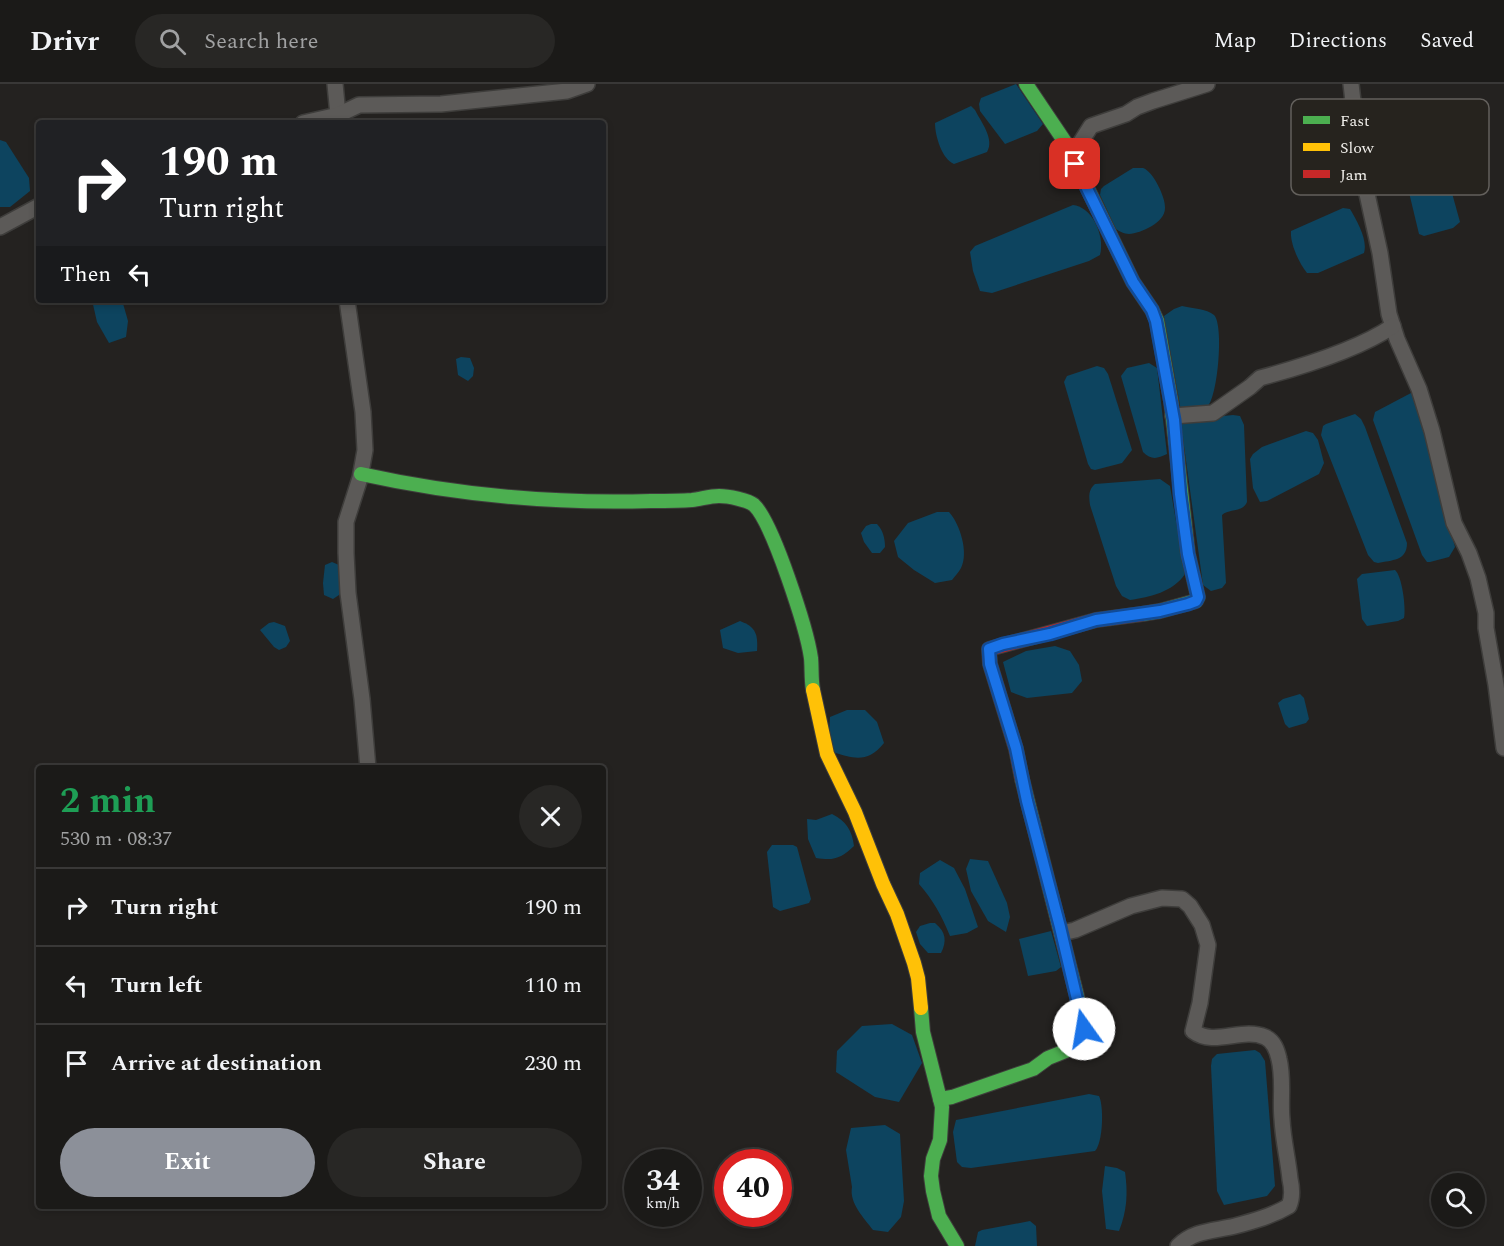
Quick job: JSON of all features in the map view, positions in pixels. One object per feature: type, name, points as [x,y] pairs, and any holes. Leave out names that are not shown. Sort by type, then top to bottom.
[{"type":"street","points":[[332,118],[335,84]]},
{"type":"street","points":[[332,118],[358,105],[441,104],[567,91],[587,84]]},
{"type":"street","points":[[940,1099],[1033,1069],[1046,1059],[1072,1048],[1082,1039],[1084,1033],[1062,933],[1027,801],[1016,748],[990,664],[989,649],[1096,620],[1160,611],[1196,601],[1198,597],[1188,554],[1173,416],[1161,342],[1152,310],[1133,282],[1068,144],[1026,84]]},
{"type":"street","points":[[1072,156],[1091,126],[1126,114],[1153,101],[1207,84]]},
{"type":"street","points":[[1351,84],[1353,99]]},
{"type":"street","points":[[1366,195],[1380,252],[1384,289],[1393,326],[1422,399],[1454,523],[1478,578],[1504,748]]},
{"type":"street","points":[[0,227],[36,208]]},
{"type":"street","points":[[346,303],[363,412],[365,450],[361,474],[346,522],[346,553],[348,593],[362,699],[368,765]]},
{"type":"street","points":[[1173,416],[1213,413],[1251,387],[1260,378],[1348,350],[1376,338],[1393,326]]},
{"type":"street","points":[[361,474],[414,486],[531,500],[691,500],[720,496],[752,502],[761,513],[779,551],[807,641],[811,660],[810,674],[827,754],[855,812],[883,885],[897,914],[914,963],[918,978],[923,1032],[942,1107],[942,1129],[933,1159],[931,1176],[939,1216],[957,1246]]},
{"type":"street","points":[[1062,933],[1075,930],[1131,906],[1162,898],[1182,899],[1196,914],[1208,945],[1200,1003],[1193,1031],[1207,1037],[1256,1035],[1266,1037],[1274,1043],[1281,1070],[1283,1133],[1292,1199],[1289,1206],[1263,1218],[1198,1233],[1184,1239],[1178,1246]]},
{"type":"water","points":[[1016,84],[1043,124],[1037,131],[1005,144],[980,111],[979,104],[981,98]]},
{"type":"water","points":[[971,106],[986,131],[989,147],[987,152],[954,164],[940,147],[935,123]]},
{"type":"water","points":[[0,140],[6,142],[29,178],[30,191],[10,207],[0,207]]},
{"type":"water","points":[[1133,168],[1147,170],[1155,179],[1165,208],[1157,223],[1140,232],[1127,234],[1116,229],[1100,195],[1104,186]]},
{"type":"water","points":[[1410,195],[1453,195],[1460,222],[1453,228],[1424,236],[1419,234]]},
{"type":"water","points":[[1073,205],[1086,211],[1096,224],[1101,240],[1100,255],[1089,261],[992,293],[980,291],[973,271],[970,252],[975,246]]},
{"type":"water","points":[[1343,208],[1350,209],[1359,225],[1364,242],[1364,253],[1318,273],[1307,273],[1296,253],[1291,231]]},
{"type":"water","points":[[93,303],[123,303],[128,321],[126,337],[109,343],[97,322]]},
{"type":"water","points":[[1182,306],[1207,311],[1214,315],[1219,332],[1215,389],[1208,406],[1199,410],[1181,411],[1164,316]]},
{"type":"water","points":[[470,358],[474,368],[473,376],[468,381],[458,375],[456,359]]},
{"type":"water","points":[[1149,363],[1157,368],[1167,454],[1157,458],[1143,452],[1121,376],[1127,368]]},
{"type":"water","points":[[1097,366],[1104,368],[1108,374],[1132,450],[1122,463],[1095,470],[1091,469],[1088,464],[1064,382],[1067,376]]},
{"type":"water","points":[[1411,393],[1416,397],[1455,547],[1449,557],[1430,562],[1427,562],[1422,555],[1373,420],[1375,412]]},
{"type":"water","points":[[1355,414],[1365,427],[1407,543],[1404,553],[1398,559],[1378,563],[1368,555],[1321,435],[1323,426],[1326,424]]},
{"type":"water","points":[[1240,416],[1244,425],[1247,502],[1242,508],[1222,515],[1226,583],[1222,588],[1211,591],[1203,585],[1181,424],[1194,419]]},
{"type":"water","points":[[1306,431],[1313,433],[1318,440],[1324,463],[1319,474],[1267,501],[1260,502],[1253,488],[1250,459],[1253,454],[1262,447]]},
{"type":"water","points":[[1160,479],[1170,486],[1185,574],[1168,589],[1130,600],[1122,596],[1116,586],[1090,505],[1090,491],[1095,484]]},
{"type":"water","points":[[937,512],[949,512],[953,517],[960,531],[964,555],[961,568],[952,580],[935,583],[898,557],[894,541],[908,523]]},
{"type":"water","points":[[877,524],[885,541],[885,547],[880,553],[872,553],[861,533],[866,526]]},
{"type":"water","points":[[332,562],[339,565],[339,595],[333,599],[324,595],[323,583],[325,565]]},
{"type":"water","points":[[1395,570],[1400,578],[1403,592],[1404,618],[1367,626],[1362,619],[1357,579],[1362,574]]},
{"type":"water","points":[[740,621],[750,626],[755,632],[757,651],[738,653],[723,648],[720,630]]},
{"type":"water","points":[[274,622],[285,626],[290,641],[286,647],[279,650],[260,630]]},
{"type":"water","points":[[1055,646],[1070,651],[1079,665],[1082,681],[1072,693],[1027,698],[1011,692],[1003,662],[1026,651]]},
{"type":"water","points":[[1300,694],[1304,698],[1309,719],[1306,723],[1289,728],[1285,724],[1278,703],[1283,699]]},
{"type":"water","points":[[847,710],[865,710],[877,722],[884,743],[872,754],[854,758],[833,752],[829,732],[830,717]]},
{"type":"water","points":[[832,814],[848,827],[854,846],[837,858],[816,858],[808,839],[807,819],[816,820]]},
{"type":"water","points":[[772,845],[797,847],[811,899],[809,903],[780,911],[773,907],[767,852]]},
{"type":"water","points":[[970,859],[988,861],[1007,903],[1010,917],[1006,932],[988,921],[971,891],[966,869]]},
{"type":"water","points":[[940,860],[954,868],[965,889],[978,927],[967,933],[950,936],[937,908],[919,884],[920,873]]},
{"type":"water","points":[[930,923],[939,926],[943,933],[945,941],[941,953],[928,953],[920,944],[916,932],[920,926]]},
{"type":"water","points":[[1051,931],[1061,967],[1056,971],[1028,976],[1019,939]]},
{"type":"water","points":[[892,1024],[912,1035],[922,1063],[899,1102],[875,1097],[836,1072],[837,1051],[862,1026]]},
{"type":"water","points":[[1255,1050],[1265,1061],[1275,1186],[1267,1196],[1224,1205],[1217,1191],[1212,1059],[1217,1054]]},
{"type":"water","points":[[1089,1094],[1099,1096],[1102,1108],[1100,1140],[1095,1151],[971,1168],[962,1167],[957,1162],[953,1132],[956,1120]]},
{"type":"water","points":[[885,1125],[900,1134],[904,1201],[901,1217],[888,1232],[873,1230],[855,1204],[846,1150],[851,1128]]},
{"type":"water","points":[[1105,1166],[1125,1172],[1126,1202],[1119,1231],[1106,1229],[1102,1191]]},
{"type":"water","points":[[1030,1221],[1036,1226],[1037,1246],[975,1246],[978,1232],[982,1230]]},
{"type":"traffic: fast","points":[[1026,84],[1065,142],[1133,282],[1157,321],[1171,401],[1188,554],[1198,597],[1196,601],[1142,614]]},
{"type":"traffic: fast","points":[[361,474],[469,493],[542,499],[615,502],[692,500],[719,496],[751,503],[762,516],[770,533],[796,602],[811,658],[813,690]]},
{"type":"traffic: fast","points":[[940,1099],[1033,1069],[1048,1058],[1073,1048],[1082,1039],[1084,1033],[1082,1016],[1022,779]]},
{"type":"traffic: fast","points":[[921,1008],[923,1032],[942,1107],[940,1140],[933,1159],[931,1176],[933,1191],[939,1216],[957,1246]]},
{"type":"traffic: slow","points":[[813,690],[827,754],[855,812],[897,914],[914,963],[921,1008]]},
{"type":"traffic: jam","points":[[1022,779],[1016,749],[990,664],[989,649],[1096,620],[1142,614]]},
{"type":"route","points":[[1075,164],[1133,282],[1145,298],[1156,321],[1174,420],[1188,554],[1198,597],[1196,601],[1188,604],[1160,611],[1077,624],[1050,634],[989,649],[990,664],[1016,748],[1084,1029]]}]
